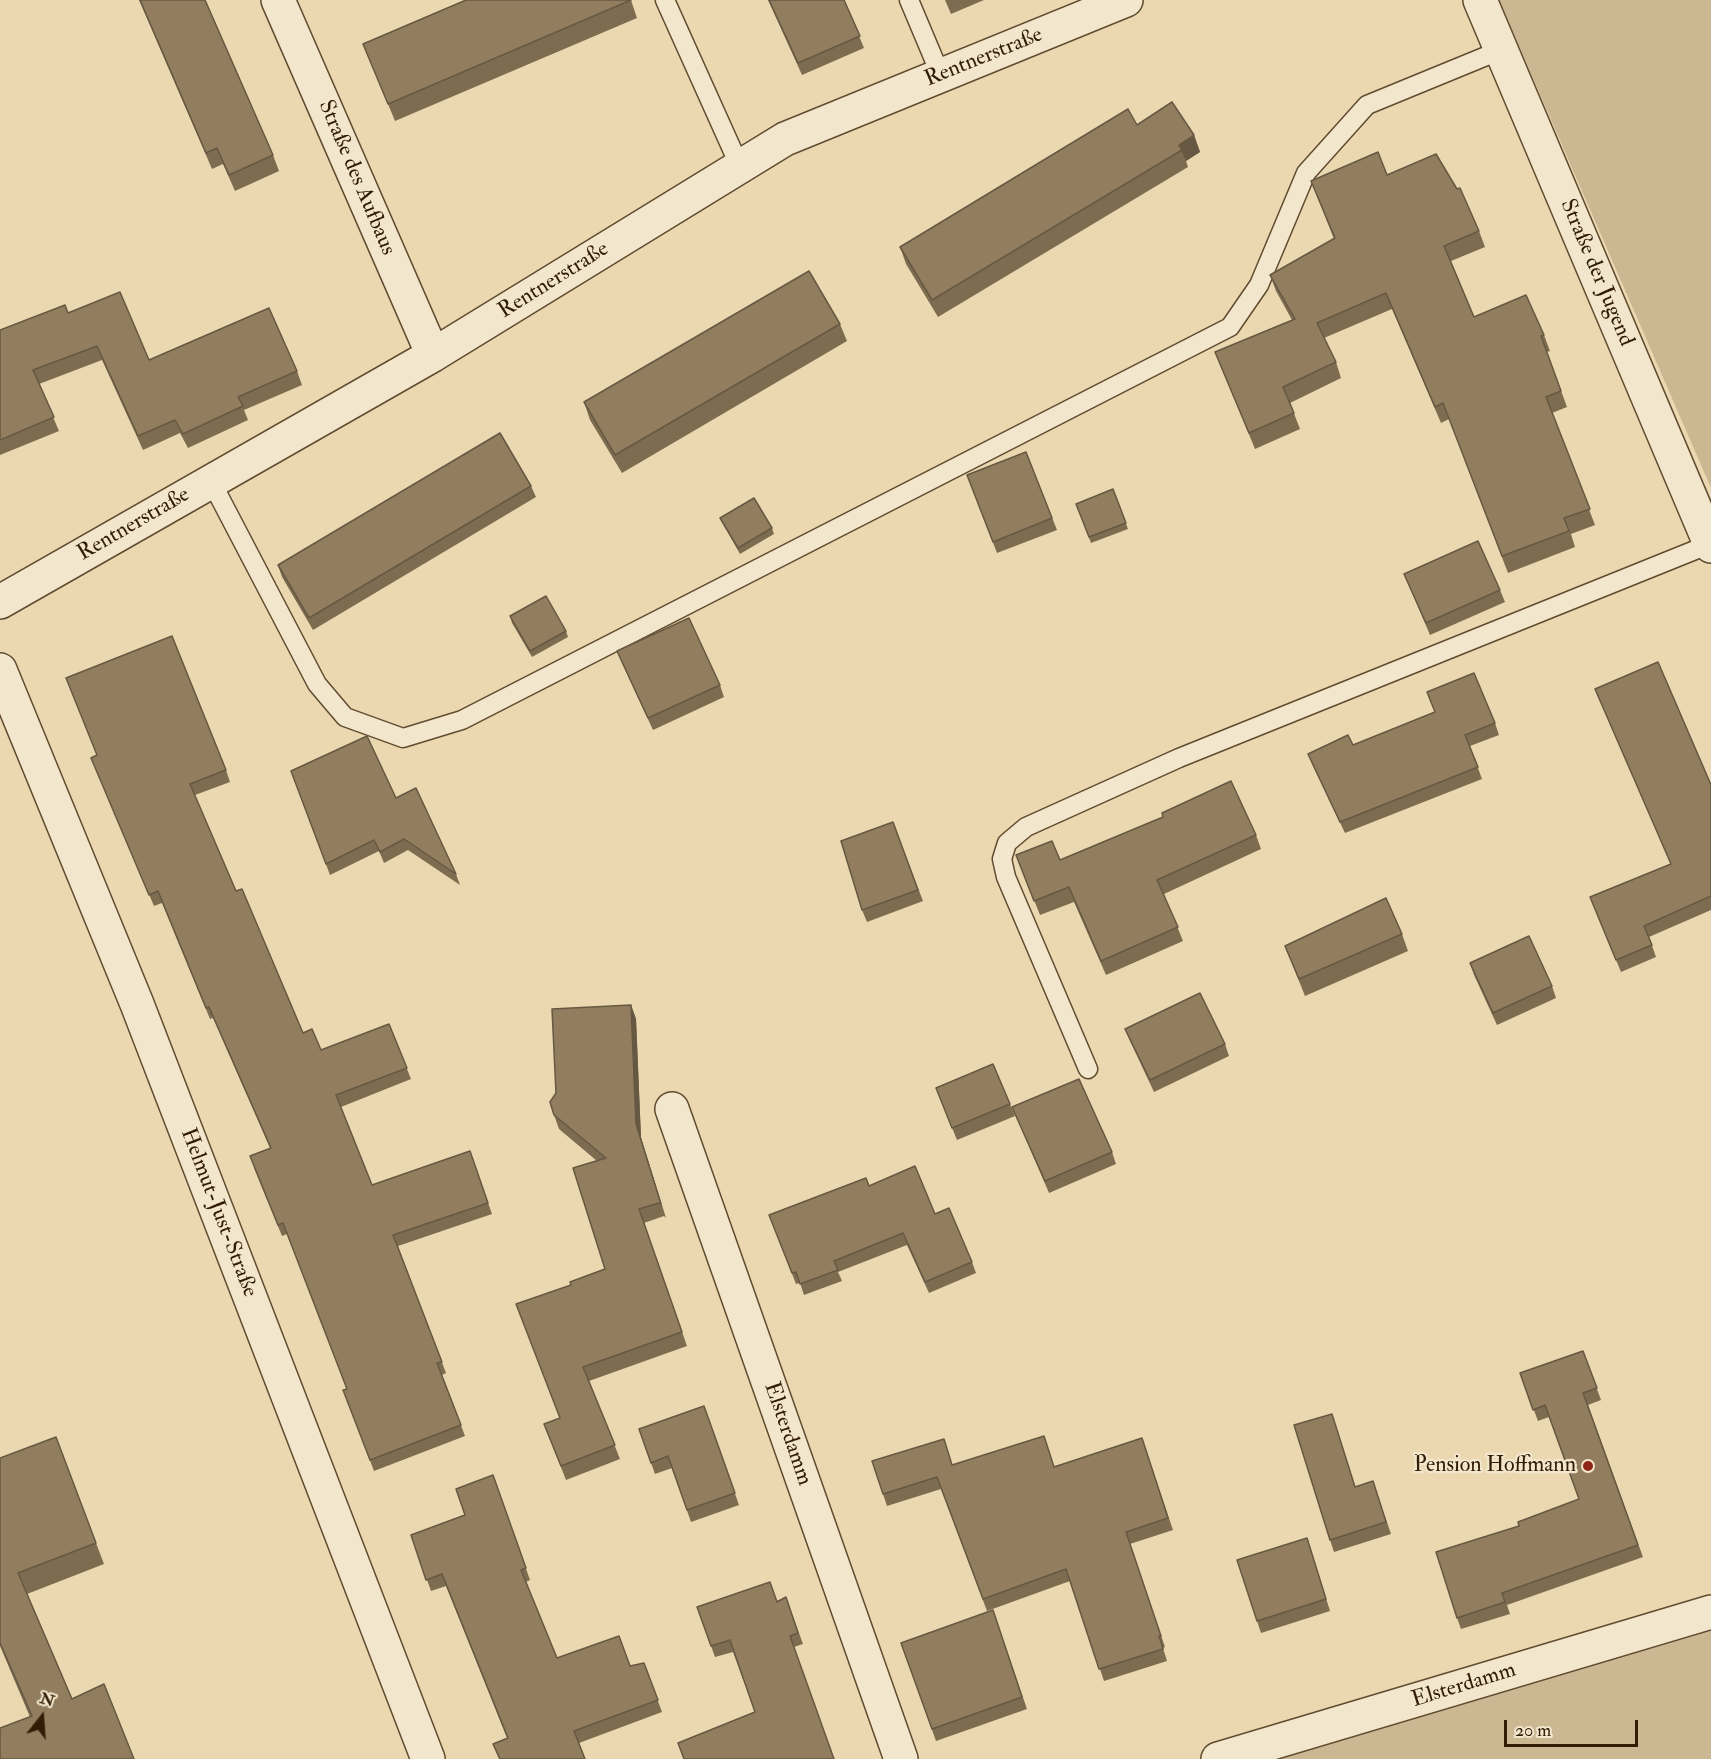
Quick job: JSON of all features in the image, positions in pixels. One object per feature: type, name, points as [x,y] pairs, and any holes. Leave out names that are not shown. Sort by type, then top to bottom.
[{"type":"street","name":"Straße des Aufbaus","points":[[279,0],[433,355]]},
{"type":"street","name":"Rentnerstraße","points":[[0,602],[433,355],[785,139],[1126,0]]},
{"type":"street","name":"Straße der Jugend","points":[[1480,0],[1711,545]]},
{"type":"street","name":"Helmut-Just-Straße","points":[[0,670],[137,1004],[428,1759]]},
{"type":"street","name":"Elsterdamm","points":[[672,1109],[901,1759]]},
{"type":"street","name":"Elsterdamm","points":[[1218,1759],[1711,1612]]},
{"type":"lane","points":[[665,0],[740,167]]},
{"type":"lane","points":[[909,0],[940,76]]},
{"type":"lane","points":[[211,481],[317,684],[345,717],[403,738],[462,720],[1230,327],[1259,285],[1306,173],[1367,105],[1501,50]]},
{"type":"lane","points":[[1088,1069],[1006,877],[1002,859],[1007,843],[1026,827],[1179,758],[1711,545]]},
{"type":"shaded area","points":[[1499,0],[1711,0],[1711,488]]},
{"type":"shaded area","points":[[1711,1612],[1711,1759],[1218,1759]]},
{"type":"building","points":[[140,0],[205,0],[273,155],[229,175],[217,148],[206,153]]},
{"type":"building","points":[[466,0],[631,0],[388,104],[363,44]]},
{"type":"building","points":[[769,0],[844,0],[860,36],[798,63]]},
{"type":"building","points":[[1172,102],[1194,135],[1179,145],[1182,150],[932,300],[900,247],[1128,109],[1137,125]]},
{"type":"building","points":[[1378,152],[1387,175],[1436,154],[1457,189],[1460,188],[1479,231],[1444,246],[1474,317],[1526,295],[1544,335],[1541,336],[1561,391],[1546,397],[1590,509],[1564,518],[1569,531],[1502,556],[1443,403],[1435,407],[1386,293],[1317,323],[1336,362],[1283,387],[1294,413],[1249,433],[1215,352],[1295,319],[1270,275],[1335,238],[1311,181]]},
{"type":"building","points":[[809,271],[840,324],[615,455],[584,402]]},
{"type":"building","points":[[120,292],[149,360],[269,308],[297,371],[238,397],[243,406],[183,434],[175,420],[138,436],[97,346],[33,370],[54,417],[0,440],[0,330],[65,305],[68,313]]},
{"type":"building","points":[[500,433],[531,486],[309,618],[278,565]]},
{"type":"building","points":[[1026,452],[1052,518],[993,542],[967,475]]},
{"type":"building","points":[[1113,489],[1126,523],[1089,537],[1076,504]]},
{"type":"building","points":[[754,498],[772,528],[738,548],[720,518]]},
{"type":"building","points":[[1478,541],[1500,590],[1426,623],[1404,574]]},
{"type":"building","points":[[546,596],[566,631],[530,651],[510,616]]},
{"type":"building","points":[[689,618],[720,685],[648,718],[617,651]]},
{"type":"building","points":[[172,636],[226,770],[190,784],[236,891],[242,889],[303,1033],[312,1029],[321,1050],[389,1024],[407,1068],[336,1095],[372,1185],[470,1151],[488,1203],[393,1235],[442,1362],[437,1363],[461,1425],[370,1460],[343,1390],[347,1389],[283,1223],[278,1225],[250,1156],[271,1148],[209,1007],[206,1008],[158,891],[149,895],[91,758],[97,755],[66,678]]},
{"type":"building","points":[[1658,662],[1711,785],[1711,896],[1644,926],[1652,945],[1616,960],[1590,897],[1671,864],[1595,689]]},
{"type":"building","points":[[1474,673],[1495,723],[1465,735],[1478,767],[1340,822],[1308,754],[1348,735],[1353,745],[1435,712],[1427,692]]},
{"type":"building","points":[[367,736],[396,798],[416,788],[456,874],[404,839],[380,852],[374,840],[326,864],[291,771]]},
{"type":"building","points":[[1231,781],[1256,835],[1157,880],[1178,927],[1101,961],[1069,887],[1034,901],[1016,855],[1052,841],[1060,860],[1163,817],[1162,813]]},
{"type":"building","points":[[893,822],[918,890],[862,910],[841,841]]},
{"type":"building","points":[[1386,898],[1402,934],[1299,979],[1285,946]]},
{"type":"building","points":[[1529,936],[1552,986],[1493,1013],[1470,963]]},
{"type":"building","points":[[1200,993],[1225,1044],[1150,1080],[1125,1029]]},
{"type":"building","points":[[631,1005],[636,1124],[661,1204],[639,1209],[682,1332],[583,1367],[615,1445],[561,1466],[544,1424],[560,1418],[516,1304],[571,1285],[570,1282],[605,1269],[573,1168],[606,1158],[554,1115],[550,1102],[556,1093],[552,1009]]},
{"type":"building","points":[[993,1064],[1010,1104],[952,1128],[936,1088]]},
{"type":"building","points":[[1079,1079],[1112,1152],[1045,1181],[1012,1107]]},
{"type":"building","points":[[915,1166],[935,1214],[949,1208],[972,1262],[925,1282],[903,1233],[834,1261],[838,1270],[800,1284],[796,1272],[792,1273],[769,1215],[866,1178],[869,1186]]},
{"type":"building","name":"Pension Hoffmann","points":[[1583,1351],[1597,1388],[1583,1393],[1638,1545],[1502,1593],[1505,1602],[1457,1618],[1436,1552],[1519,1526],[1518,1522],[1579,1499],[1545,1405],[1533,1410],[1520,1373]]},
{"type":"building","points":[[704,1406],[735,1493],[687,1510],[668,1456],[651,1463],[639,1429]]},
{"type":"building","points":[[1332,1414],[1355,1487],[1373,1481],[1386,1522],[1330,1540],[1294,1425]]},
{"type":"building","points":[[1044,1436],[1054,1467],[1142,1438],[1168,1518],[1126,1532],[1161,1636],[1159,1636],[1163,1649],[1099,1669],[1066,1569],[983,1599],[937,1477],[883,1494],[872,1461],[944,1439],[952,1465]]},
{"type":"building","points":[[56,1437],[96,1543],[18,1573],[72,1699],[104,1684],[134,1759],[0,1759],[0,1728],[32,1716],[0,1643],[0,1458]]},
{"type":"building","points":[[493,1475],[526,1568],[521,1570],[557,1658],[619,1636],[630,1666],[644,1663],[658,1700],[574,1731],[585,1759],[500,1759],[493,1744],[508,1738],[442,1574],[426,1580],[411,1535],[465,1515],[456,1489]]},
{"type":"building","points":[[1307,1538],[1326,1599],[1257,1621],[1237,1560]]},
{"type":"building","points":[[770,1582],[777,1602],[786,1597],[798,1633],[790,1636],[834,1759],[684,1759],[678,1743],[755,1712],[730,1640],[711,1646],[697,1607]]},
{"type":"building","points":[[993,1610],[1022,1697],[932,1729],[901,1643]]},
{"type":"place","name":"Pension Hoffmann","points":[[1588,1466]]}]
